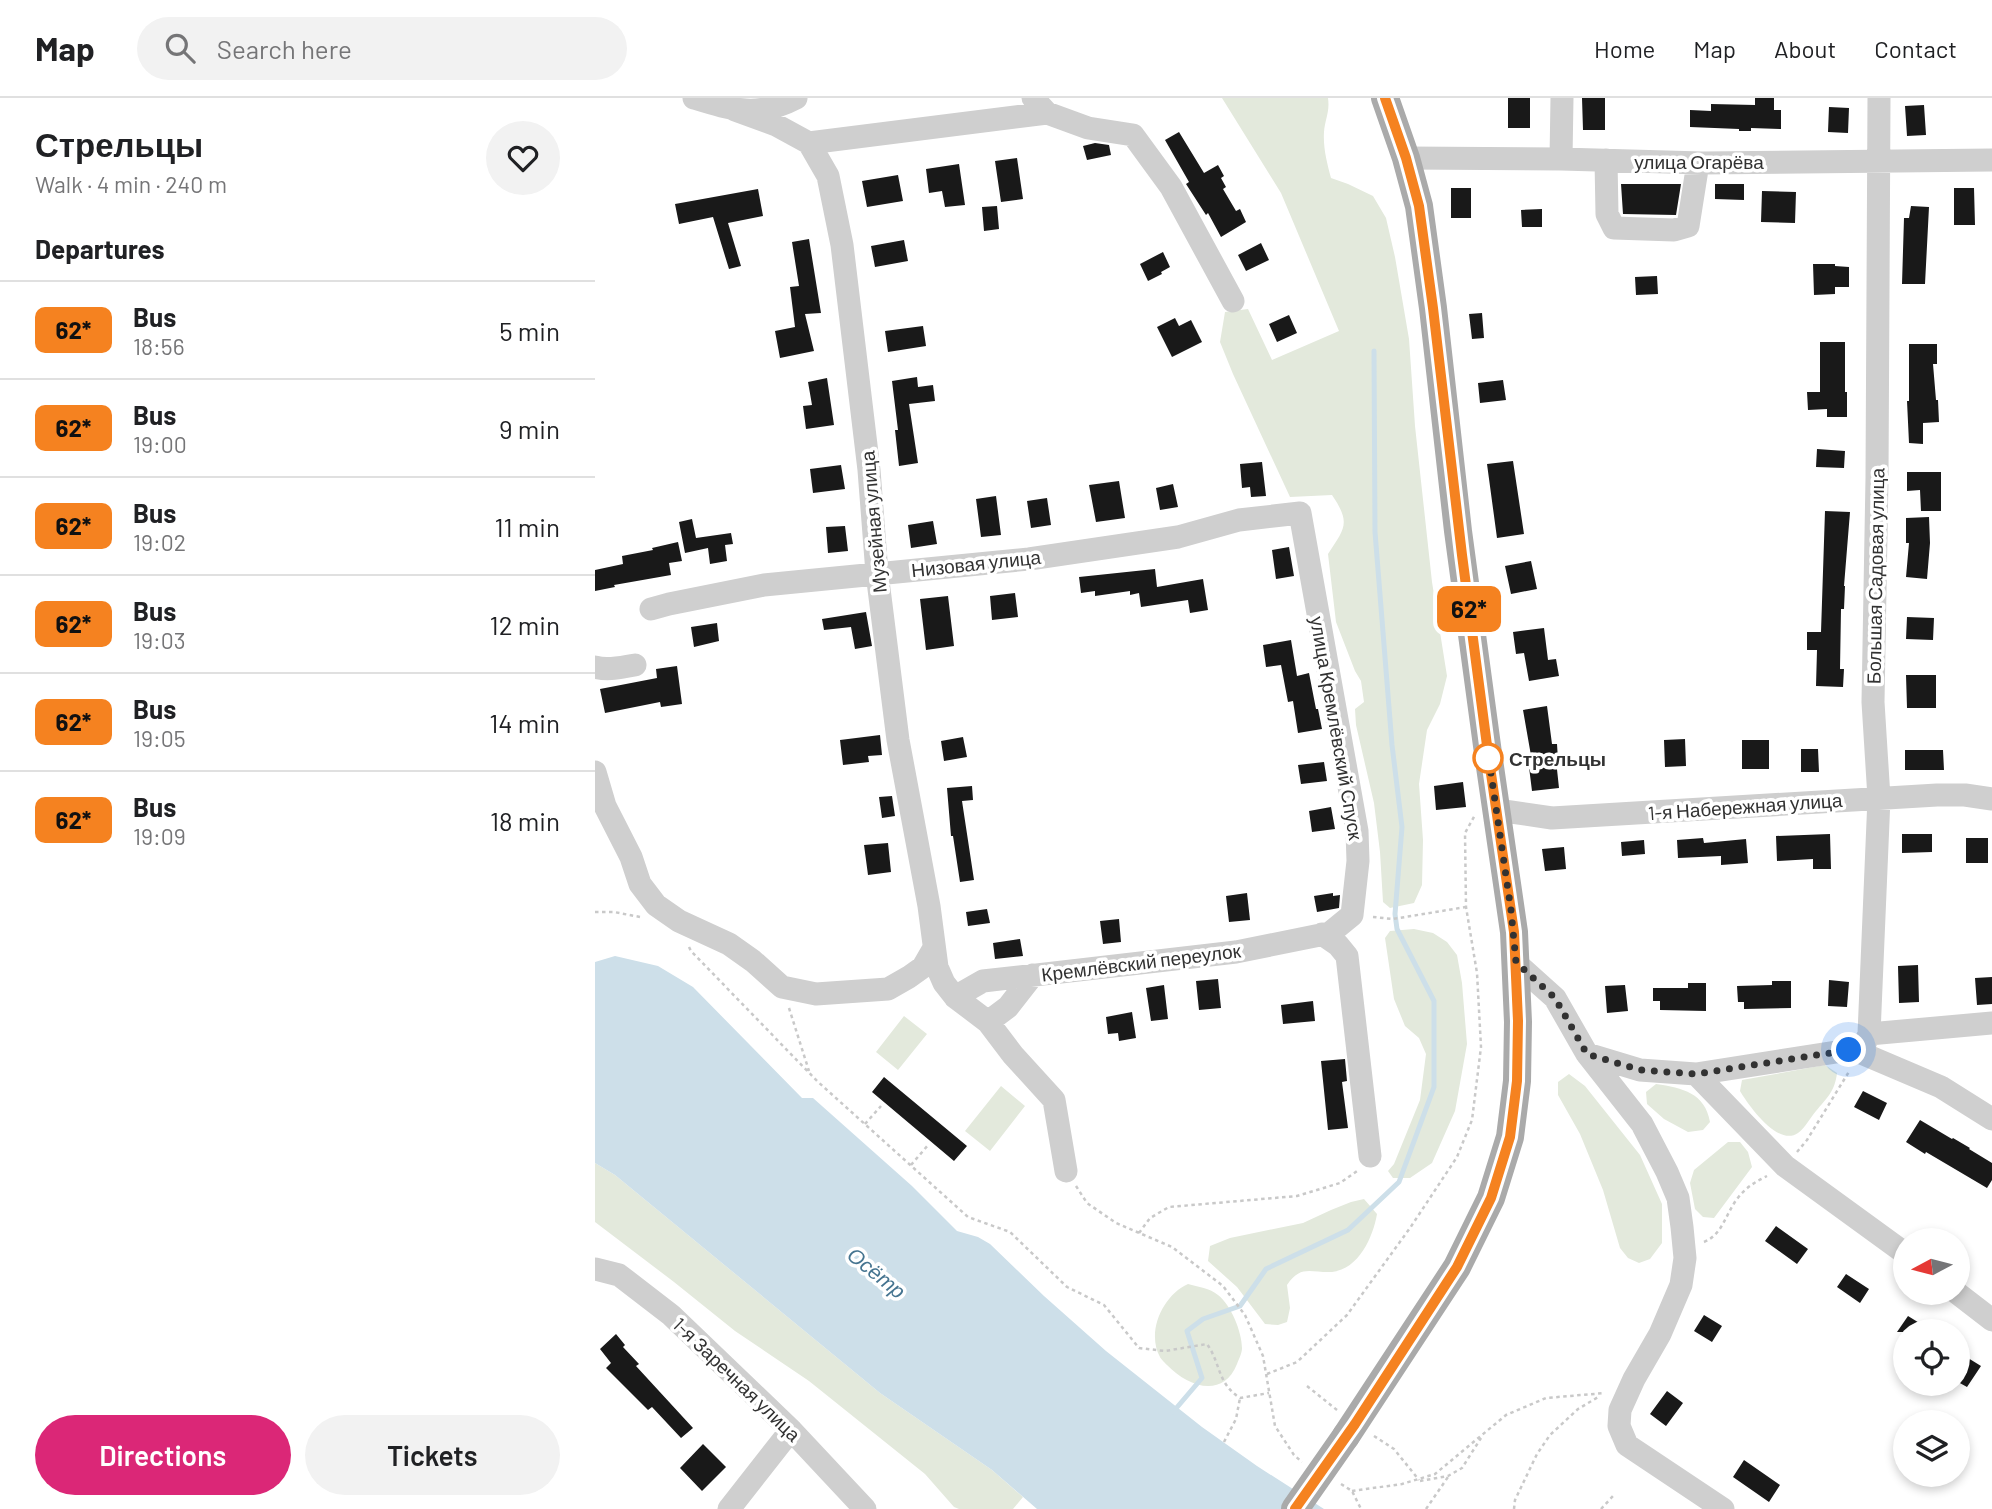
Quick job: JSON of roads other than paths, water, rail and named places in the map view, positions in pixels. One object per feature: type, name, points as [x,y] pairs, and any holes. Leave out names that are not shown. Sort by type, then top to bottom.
[{"type":"main road","points":[[1295,1509],[1351,1430],[1457,1267],[1491,1198],[1510,1137],[1517,1081],[1514,932],[1460,544],[1431,295],[1419,206],[1385,98]]},
{"type":"street","points":[[694,98],[776,125],[809,143],[1040,106],[1088,128],[1133,135],[1171,187],[1233,301]]},
{"type":"street","points":[[735,110],[763,110],[796,98]]},
{"type":"street","points":[[1561,159],[1562,98]]},
{"type":"street","name":"Большая Садовая улица","points":[[1860,1045],[1879,798],[1874,702],[1879,98]]},
{"type":"street","name":"Музейная улица","points":[[809,143],[828,176],[842,245],[898,740],[929,906],[937,967],[949,990]]},
{"type":"street","name":"улица Огарёва","points":[[1406,158],[1698,163],[1992,160]]},
{"type":"street","points":[[1606,160],[1607,214],[1615,228],[1674,230],[1688,226],[1698,163]]},
{"type":"street","name":"Низовая улица","points":[[651,609],[764,585],[1029,559],[1178,537],[1239,520],[1300,513]]},
{"type":"street","name":"улица Кремлёвский Спуск","points":[[1300,513],[1357,831],[1356,897],[1352,915],[1326,934]]},
{"type":"street","points":[[595,667],[598,669],[635,665]]},
{"type":"street","points":[[595,772],[605,806],[631,857],[640,884],[656,905],[679,921],[729,944],[753,961],[782,988],[816,995],[888,989],[923,967],[934,948]]},
{"type":"street","name":"1-я Набережная улица","points":[[1496,803],[1552,818],[1937,795],[1992,799]]},
{"type":"street","points":[[1326,934],[1347,956],[1367,1162]]},
{"type":"street","name":"Кремлёвский переулок","points":[[949,990],[983,981],[1236,952],[1326,934]]},
{"type":"street","points":[[1516,962],[1555,998],[1587,1054],[1642,1124],[1678,1198],[1685,1258],[1681,1285],[1660,1334],[1620,1410],[1619,1426],[1627,1445],[1723,1509]]},
{"type":"street","points":[[988,1022],[1007,1007],[1033,975]]},
{"type":"street","points":[[949,990],[988,1022],[1013,1055],[1054,1100],[1066,1171]]},
{"type":"street","points":[[1587,1054],[1640,1070],[1696,1074],[1992,1023]]},
{"type":"street","points":[[1860,1045],[1941,1087],[1992,1119]]},
{"type":"street","points":[[1696,1074],[1785,1166],[1893,1245]]},
{"type":"street","name":"1-я Заречная улица","points":[[595,1269],[619,1275],[671,1315],[791,1430],[865,1509]]},
{"type":"street","points":[[1971,1303],[1992,1320]]},
{"type":"street","points":[[729,1509],[791,1430]]},
{"type":"water","name":"Осётр","points":[[615,956],[658,966],[693,987],[802,1098],[813,1098],[912,1186],[957,1231],[978,1237],[990,1244],[1106,1351],[1202,1427],[1324,1509],[1037,1509],[992,1470],[880,1393],[615,1175],[595,1163],[595,962]]},
{"type":"waterway","points":[[1173,1412],[1202,1378],[1187,1331],[1203,1319],[1240,1306],[1266,1269],[1348,1230],[1399,1182],[1434,1087],[1434,1001],[1397,929],[1395,914],[1402,827],[1392,745],[1375,532],[1374,351]]},
{"type":"place","name":"Стрельцы","points":[[1488,758]]}]
